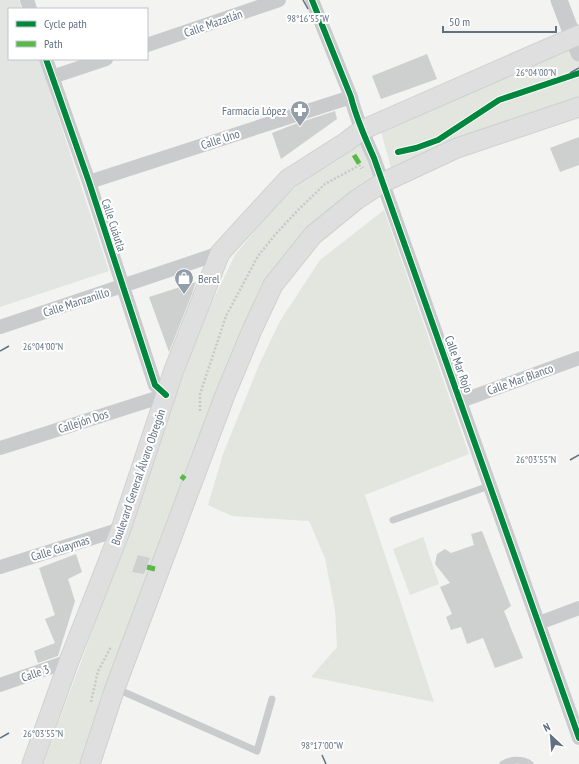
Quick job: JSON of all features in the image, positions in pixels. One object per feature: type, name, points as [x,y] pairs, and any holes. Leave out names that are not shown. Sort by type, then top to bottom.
[{"type":"main road","name":"Boulevard General Álvaro Obregón","points":[[32,764],[69,661],[121,529],[166,395],[220,253],[288,179],[362,130],[577,42]]},
{"type":"main road","points":[[90,764],[115,688],[225,395],[252,330],[273,285],[313,235],[356,200],[382,183],[457,148],[579,107]]},
{"type":"street","name":"Calle Mazatlán","points":[[148,45],[279,0]]},
{"type":"street","name":"Calle Mar Rojo","points":[[312,0],[374,158],[579,738]]},
{"type":"street","points":[[559,0],[577,42]]},
{"type":"street","name":"Calle Cuáutla","points":[[46,60],[89,182],[155,385],[166,395]]},
{"type":"street","points":[[52,77],[103,60]]},
{"type":"street","name":"Calle Uno","points":[[89,182],[351,97]]},
{"type":"street","name":"Calle Manzanillo","points":[[0,327],[220,253]]},
{"type":"street","name":"Calle Mar Blanco","points":[[461,401],[579,358]]},
{"type":"street","name":"Callejón Dos","points":[[0,448],[166,395]]},
{"type":"street","name":"Calle Guaymas","points":[[0,567],[121,529]]},
{"type":"street","points":[[539,623],[579,608]]},
{"type":"street","name":"Calle 3","points":[[0,685],[69,661]]},
{"type":"lane","points":[[393,520],[489,486]]},
{"type":"lane","points":[[115,688],[257,751],[272,700]]},
{"type":"lane","points":[[503,764],[505,762],[518,760],[529,762],[530,764]]},
{"type":"shaded area","points":[[0,0],[19,0],[22,8],[8,8],[8,60],[39,60],[109,271],[0,307]]},
{"type":"shaded area","points":[[579,47],[579,103],[393,175],[380,128]]},
{"type":"shaded area","points":[[371,134],[378,151],[385,179],[312,233],[230,379],[98,764],[43,764],[84,654],[191,354],[211,304],[235,255],[274,207],[313,171]]},
{"type":"shaded area","points":[[384,210],[469,454],[365,495],[434,702],[311,677],[337,647],[335,610],[325,558],[309,521],[232,516],[208,505],[223,454],[259,365],[280,321],[320,260]]},
{"type":"shaded area","points":[[423,537],[439,584],[410,595],[393,549]]},
{"type":"building","points":[[427,54],[437,79],[381,99],[372,76]]},
{"type":"building","points":[[335,111],[337,119],[281,159],[272,133]]},
{"type":"building","points":[[579,137],[579,165],[560,172],[550,148]]},
{"type":"building","points":[[196,282],[192,294],[169,352],[149,297]]},
{"type":"building","points":[[482,531],[511,606],[504,611],[523,658],[495,668],[483,638],[467,644],[461,627],[451,630],[446,617],[452,614],[440,587],[450,583],[435,564],[437,554],[445,549],[451,553],[474,545],[471,534]]},
{"type":"building","points":[[76,554],[82,572],[68,579],[75,601],[58,656],[38,663],[34,651],[55,643],[45,619],[55,615],[39,568]]},
{"type":"building","points":[[138,555],[150,558],[144,574],[132,572]]},
{"type":"marked path","points":[[354,155],[362,168]]},
{"type":"marked path","points":[[181,476],[185,479]]},
{"type":"marked path","points":[[147,567],[155,569]]},
{"type":"cycle path","points":[[312,0],[351,97],[355,113],[374,158],[579,738]]},
{"type":"cycle path","points":[[46,60],[89,182],[155,385],[166,395]]},
{"type":"cycle path","points":[[398,152],[416,148],[438,140],[499,100],[579,73]]},
{"type":"place","name":"Farmacia López","points":[[300,127]]},
{"type":"place","name":"Berel","points":[[184,295]]}]
